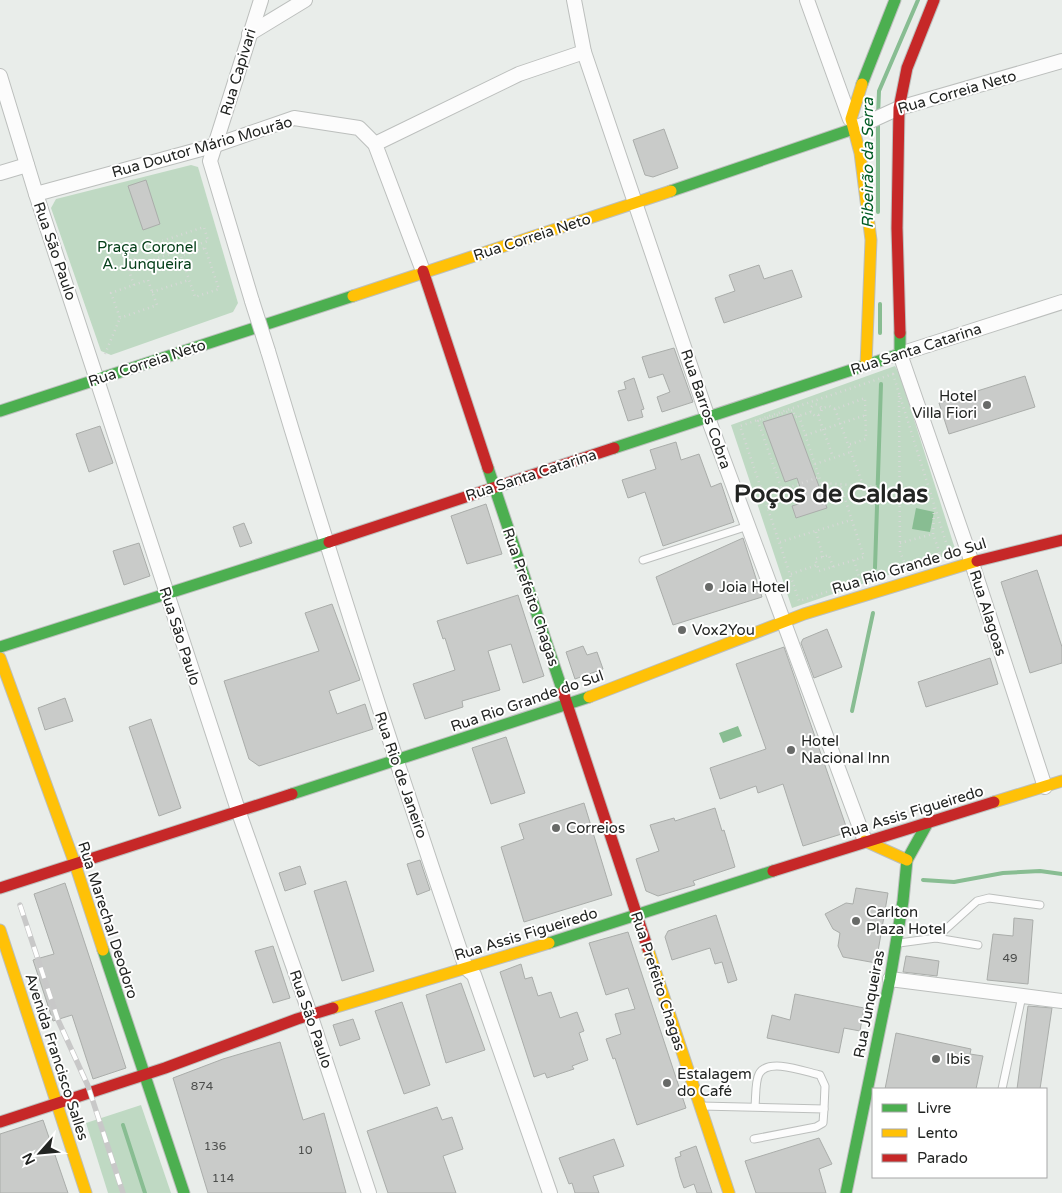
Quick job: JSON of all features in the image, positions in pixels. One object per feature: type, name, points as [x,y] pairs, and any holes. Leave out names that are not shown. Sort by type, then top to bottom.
[{"type":"street","name":"Rua Capivari","points":[[216,145],[261,0]]},
{"type":"street","points":[[249,34],[305,0]]},
{"type":"street","name":"Rua Barros Cobra","points":[[574,0],[584,52],[708,418],[865,841]]},
{"type":"street","points":[[807,0],[852,124],[860,153],[871,240],[866,365]]},
{"type":"street","points":[[852,124],[870,60],[895,0]]},
{"type":"street","points":[[900,354],[895,110],[907,68],[934,0]]},
{"type":"street","points":[[375,144],[519,74],[584,52]]},
{"type":"street","name":"Rua Correia Neto","points":[[0,411],[423,271],[635,204],[852,124],[1062,61]]},
{"type":"street","name":"Rua São Paulo","points":[[0,76],[26,164],[98,379],[166,593],[238,810],[310,1014],[368,1193]]},
{"type":"street","name":"Rua Doutor Mário Mourão","points":[[36,194],[216,145],[294,118],[359,128],[375,144]]},
{"type":"street","name":"Rua Prefeito Chagas","points":[[375,144],[423,271],[729,1193]]},
{"type":"street","name":"Rua Rio de Janeiro","points":[[216,145],[210,161],[326,543],[395,761],[466,968],[474,975],[550,1193]]},
{"type":"street","points":[[0,173],[26,164]]},
{"type":"street","name":"Rua Santa Catarina","points":[[0,647],[326,543],[1062,302]]},
{"type":"street","name":"Rua Alagoas","points":[[900,354],[1045,787]]},
{"type":"street","name":"Rua Rio Grande do Sul","points":[[0,888],[568,705],[783,622],[971,562],[1062,540]]},
{"type":"street","name":"Rua Marechal Deodoro","points":[[0,658],[75,864],[184,1193]]},
{"type":"street","name":"Rua Assis Figueiredo","points":[[0,1122],[82,1096],[310,1014],[638,916],[865,841],[927,824],[1062,781]]},
{"type":"street","name":"Rua Junqueiras","points":[[846,1193],[890,979],[907,860],[927,824]]},
{"type":"street","points":[[865,841],[907,860]]},
{"type":"street","name":"Avenida Francisco Salles","points":[[0,930],[86,1193]]},
{"type":"street","points":[[890,979],[1062,1001]]},
{"type":"lane","points":[[643,560],[748,526]]},
{"type":"lane","points":[[936,938],[977,901],[989,898],[1040,905]]},
{"type":"lane","points":[[896,944],[936,938],[978,945]]},
{"type":"lane","points":[[1002,1088],[1022,996]]},
{"type":"lane","points":[[754,1139],[816,1127],[823,1123],[825,1086],[820,1075],[781,1066],[766,1067],[759,1074],[755,1106]]},
{"type":"lane","points":[[700,1107],[755,1106],[824,1110]]},
{"type":"path","points":[[134,285],[128,268],[208,242],[204,227],[132,251],[136,265]]},
{"type":"path","points":[[204,243],[219,289],[195,297],[181,256],[205,248]]},
{"type":"path","points":[[105,354],[120,318],[111,293],[148,280],[157,305],[120,318]]},
{"type":"path","points":[[152,292],[189,280]]},
{"type":"path","points":[[893,374],[898,392],[949,552],[799,600],[740,426],[811,400],[893,374]]},
{"type":"path","points":[[898,392],[900,552],[906,566]]},
{"type":"path","points":[[820,409],[829,406],[835,408],[865,398],[866,438],[848,445]]},
{"type":"path","points":[[811,400],[814,406]]},
{"type":"path","points":[[818,404],[820,409],[822,414],[813,417],[810,407],[818,404]]},
{"type":"path","points":[[835,408],[863,485]]},
{"type":"path","points":[[811,412],[795,417],[792,410],[758,421],[782,490],[819,477]]},
{"type":"path","points":[[806,435],[866,414]]},
{"type":"path","points":[[818,415],[834,457]]},
{"type":"path","points":[[799,416],[822,483],[929,490]]},
{"type":"path","points":[[815,464],[851,452]]},
{"type":"path","points":[[833,567],[830,555],[815,559],[819,571],[833,567],[864,557],[840,484]]},
{"type":"path","points":[[934,504],[933,534],[940,555]]},
{"type":"path","points":[[780,542],[852,520]]},
{"type":"path","points":[[815,531],[824,556]]},
{"type":"path","points":[[900,543],[933,534]]},
{"type":"path","points":[[854,560],[860,580]]},
{"type":"path","points":[[791,574],[817,565]]},
{"type":"green space","name":"Praça Coronel A. Junqueira","points":[[191,165],[198,167],[238,303],[233,312],[111,355],[101,351],[51,208],[56,199]]},
{"type":"green space","points":[[895,366],[900,375],[956,552],[792,608],[731,425]]},
{"type":"green space","points":[[141,1105],[171,1193],[108,1193],[86,1123]]},
{"type":"shaded area","points":[[916,508],[934,512],[930,532],[912,529]]},
{"type":"shaded area","points":[[738,726],[742,736],[723,743],[719,733]]},
{"type":"building","points":[[664,129],[678,168],[653,177],[645,175],[633,140]]},
{"type":"building","points":[[146,180],[160,224],[143,230],[128,186]]},
{"type":"building","points":[[759,265],[764,279],[792,270],[802,297],[724,323],[715,298],[735,291],[729,275]]},
{"type":"building","points":[[674,348],[693,402],[662,412],[657,397],[670,392],[663,374],[649,378],[642,357]]},
{"type":"building","name":"Hotel Villa Fiori","points":[[1025,376],[1035,407],[949,434],[939,403]]},
{"type":"building","points":[[634,378],[644,409],[641,410],[643,417],[628,421],[618,391],[626,389],[624,382]]},
{"type":"building","points":[[792,413],[827,508],[796,518],[792,506],[805,502],[797,478],[785,482],[763,422]]},
{"type":"building","points":[[100,426],[113,463],[89,472],[76,434]]},
{"type":"building","points":[[676,442],[681,460],[699,454],[711,487],[721,483],[734,522],[663,546],[645,492],[628,498],[622,480],[656,469],[650,450]]},
{"type":"building","points":[[486,504],[502,554],[467,564],[451,516]]},
{"type":"building","points":[[244,523],[252,543],[240,547],[233,527]]},
{"type":"building","name":"Joia Hotel","points":[[743,538],[762,597],[673,625],[656,577]]},
{"type":"building","points":[[139,543],[150,576],[124,585],[113,551]]},
{"type":"building","points":[[1037,570],[1062,647],[1062,663],[1030,673],[1001,582]]},
{"type":"building","points":[[518,595],[544,676],[523,683],[511,644],[488,651],[500,690],[462,701],[463,707],[425,719],[413,684],[455,670],[445,638],[443,639],[437,621]]},
{"type":"building","points":[[332,604],[360,680],[329,691],[337,714],[365,704],[373,729],[259,766],[249,759],[224,681],[319,651],[305,613]]},
{"type":"building","points":[[827,629],[842,667],[814,678],[801,643],[803,639]]},
{"type":"building","points":[[583,646],[587,655],[597,652],[603,669],[575,679],[566,652]]},
{"type":"building","points":[[784,647],[848,832],[803,846],[783,784],[758,793],[756,786],[720,799],[710,768],[766,749],[736,664]]},
{"type":"building","points":[[990,658],[998,684],[926,707],[918,682]]},
{"type":"building","points":[[65,698],[73,721],[45,730],[38,708]]},
{"type":"building","points":[[151,719],[181,808],[159,816],[129,727]]},
{"type":"building","points":[[506,737],[525,793],[491,804],[472,748]]},
{"type":"building","points":[[584,803],[612,895],[524,922],[501,847],[524,839],[519,824]]},
{"type":"building","points":[[715,808],[735,867],[693,881],[695,885],[658,896],[646,891],[636,859],[659,851],[650,825],[674,818],[675,821]]},
{"type":"building","points":[[420,860],[430,890],[417,895],[407,864]]},
{"type":"building","points":[[300,866],[306,884],[285,891],[279,873]]},
{"type":"building","points":[[346,881],[374,971],[342,981],[314,891]]},
{"type":"building","points":[[65,883],[126,1068],[93,1079],[72,1015],[53,1021],[33,960],[54,954],[34,894]]},
{"type":"building","name":"Carlton Plaza Hotel","points":[[856,888],[888,893],[876,963],[843,957],[838,946],[840,933],[833,929],[825,914],[846,903],[853,904]]},
{"type":"building","points":[[716,915],[737,980],[728,983],[722,962],[715,964],[710,948],[672,960],[665,937],[668,931]]},
{"type":"building","points":[[1014,918],[1033,920],[1028,984],[987,980],[993,934],[1013,936]]},
{"type":"building","points":[[628,932],[686,1108],[637,1125],[615,1058],[613,1059],[606,1039],[621,1034],[615,1014],[635,1009],[628,988],[606,995],[589,943]]},
{"type":"building","points":[[273,946],[290,998],[273,1003],[255,951]]},
{"type":"building","points":[[906,956],[939,961],[937,976],[903,972]]},
{"type":"building","points":[[521,964],[525,979],[532,977],[538,996],[551,992],[560,1018],[577,1012],[584,1031],[579,1033],[588,1060],[572,1066],[574,1069],[547,1078],[545,1073],[534,1077],[500,972]]},
{"type":"building","points":[[461,983],[485,1050],[446,1063],[426,995]]},
{"type":"building","points":[[795,994],[864,1008],[860,1031],[844,1028],[839,1053],[767,1038],[772,1015],[790,1020]]},
{"type":"building","points":[[402,1002],[430,1085],[404,1094],[375,1011]]},
{"type":"building","points":[[1028,1006],[1052,1008],[1040,1088],[1017,1088]]},
{"type":"building","points":[[353,1019],[360,1039],[340,1046],[333,1025]]},
{"type":"building","name":"Ibis","points":[[896,1033],[971,1049],[970,1054],[983,1056],[976,1088],[885,1088]]},
{"type":"building","points":[[280,1042],[303,1120],[324,1113],[346,1193],[208,1193],[173,1078],[223,1059]]},
{"type":"building","points":[[437,1107],[442,1120],[452,1117],[463,1149],[443,1156],[456,1193],[388,1193],[367,1131]]},
{"type":"building","points":[[43,1120],[68,1193],[0,1193],[0,1134]]},
{"type":"building","points":[[819,1138],[832,1164],[819,1169],[826,1193],[756,1193],[745,1161]]},
{"type":"building","points":[[614,1139],[624,1166],[593,1176],[599,1193],[575,1193],[572,1183],[569,1184],[559,1158]]},
{"type":"building","points":[[696,1146],[712,1193],[697,1193],[694,1184],[684,1188],[680,1177],[675,1158],[681,1156],[680,1152]]},
{"type":"waterway","name":"Ribeirão da Serra","points":[[878,115],[879,91],[918,0]]},
{"type":"waterway","name":"Ribeirão da Serra","points":[[878,122],[878,212]]},
{"type":"waterway","name":"Ribeirão da Serra","points":[[880,304],[880,333]]},
{"type":"waterway","name":"Ribeirão da Serra","points":[[875,568],[881,384]]},
{"type":"waterway","name":"Ribeirão da Serra","points":[[852,711],[873,613]]},
{"type":"waterway","points":[[923,880],[954,882],[1003,873],[1040,871],[1062,874]]},
{"type":"waterway","points":[[123,1125],[145,1193]]},
{"type":"railway","points":[[20,905],[58,1020],[88,1086],[123,1193]]},
{"type":"traffic: fast","points":[[862,84],[895,0]]},
{"type":"traffic: fast","points":[[671,191],[853,129]]},
{"type":"traffic: fast","points":[[0,411],[353,296]]},
{"type":"traffic: fast","points":[[614,448],[900,354],[900,333]]},
{"type":"traffic: fast","points":[[488,468],[563,692]]},
{"type":"traffic: fast","points":[[0,647],[329,542]]},
{"type":"traffic: fast","points":[[292,794],[589,697]]},
{"type":"traffic: fast","points":[[846,1193],[890,979],[903,901],[907,860],[927,824]]},
{"type":"traffic: fast","points":[[549,943],[773,871]]},
{"type":"traffic: fast","points":[[103,950],[184,1193]]},
{"type":"traffic: slow","points":[[862,84],[851,119],[860,153],[871,240],[866,365]]},
{"type":"traffic: slow","points":[[353,296],[671,191]]},
{"type":"traffic: slow","points":[[589,697],[804,614],[977,561]]},
{"type":"traffic: slow","points":[[0,658],[75,864],[103,950]]},
{"type":"traffic: slow","points":[[994,802],[1062,781]]},
{"type":"traffic: slow","points":[[865,841],[907,860]]},
{"type":"traffic: slow","points":[[0,930],[86,1193]]},
{"type":"traffic: slow","points":[[333,1008],[549,943]]},
{"type":"traffic: slow","points":[[648,949],[729,1193]]},
{"type":"traffic: jam","points":[[900,333],[897,228],[899,108],[907,68],[934,0]]},
{"type":"traffic: jam","points":[[423,271],[488,468]]},
{"type":"traffic: jam","points":[[329,542],[614,448]]},
{"type":"traffic: jam","points":[[977,561],[1062,540]]},
{"type":"traffic: jam","points":[[563,692],[648,949]]},
{"type":"traffic: jam","points":[[0,888],[292,794]]},
{"type":"traffic: jam","points":[[773,871],[994,802]]},
{"type":"traffic: jam","points":[[0,1122],[165,1068],[297,1019],[333,1008]]},
{"type":"place","name":"Hotel Villa Fiori","points":[[987,405]]},
{"type":"place","name":"Joia Hotel","points":[[709,587]]},
{"type":"place","name":"Vox2You","points":[[682,630]]},
{"type":"place","name":"Hotel Nacional Inn","points":[[791,750]]},
{"type":"place","name":"Correios","points":[[556,828]]},
{"type":"place","name":"Carlton Plaza Hotel","points":[[856,921]]},
{"type":"place","name":"Ibis","points":[[936,1059]]},
{"type":"place","name":"Estalagem do Café","points":[[667,1083]]},
{"type":"district","name":"Poços de Caldas","points":[[831,493]]}]
